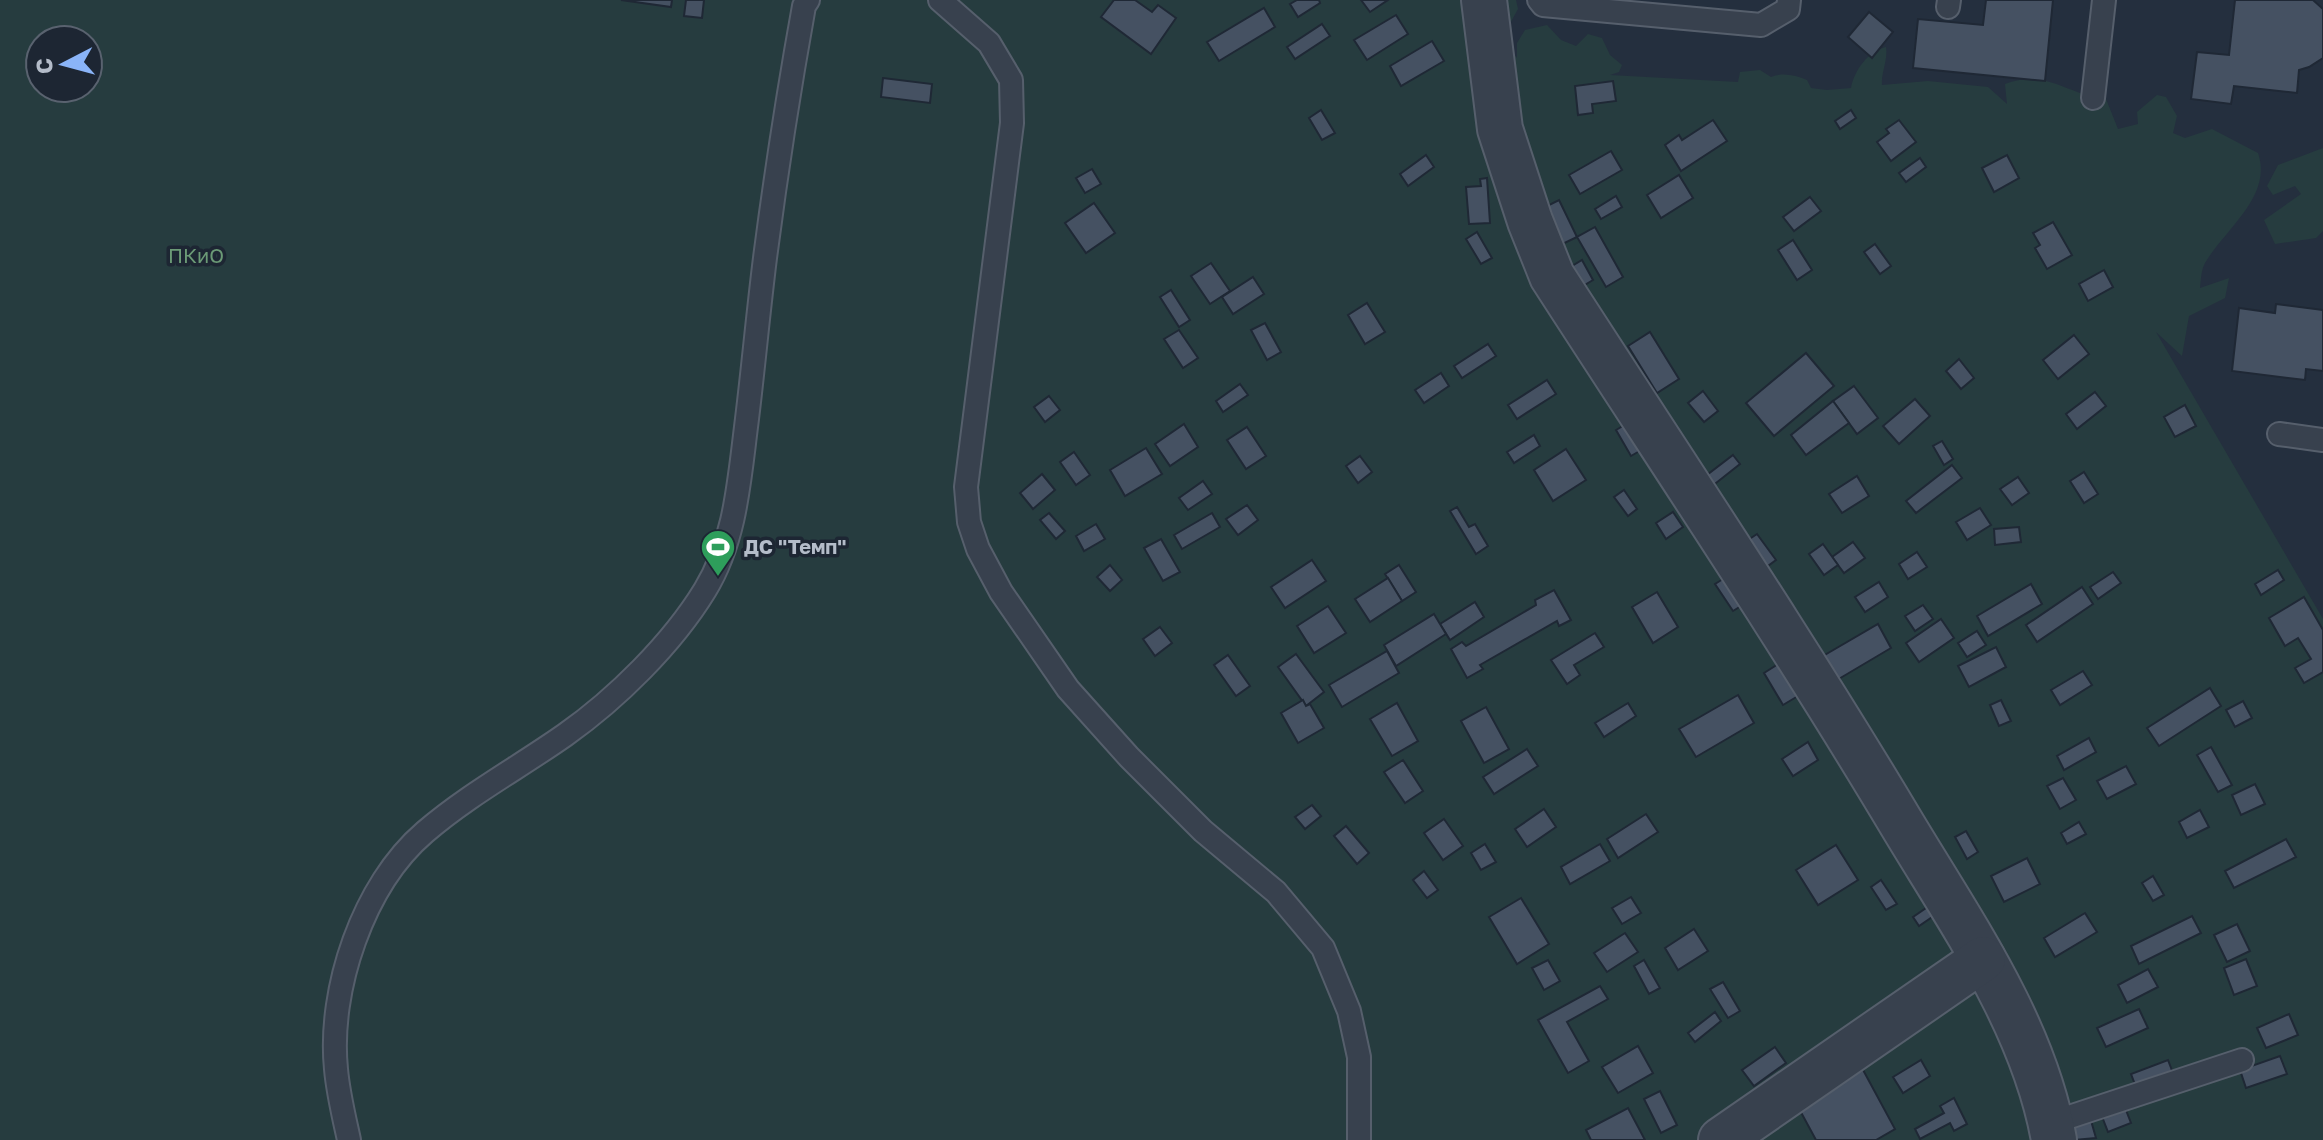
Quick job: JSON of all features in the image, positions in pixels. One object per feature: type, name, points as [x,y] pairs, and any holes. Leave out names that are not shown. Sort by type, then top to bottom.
[{"type":"street","points":[[1484,0],[1500,129],[1552,276],[1842,724],[2000,987],[2047,1104],[2052,1131]]},
{"type":"street","points":[[1721,1140],[1983,959]]},
{"type":"lane","points":[[349,1140],[335,1067],[341,987],[355,941],[374,898],[398,859],[423,833],[567,734],[617,692],[672,637],[705,591],[719,564],[732,527],[769,229],[791,80],[804,6],[808,0]]},
{"type":"lane","points":[[940,0],[989,43],[1011,80],[1012,123],[966,487],[969,522],[978,549],[1001,592],[1068,689],[1129,757],[1203,831],[1276,892],[1323,948],[1349,1011],[1359,1057],[1359,1140]]},
{"type":"lane","points":[[1539,0],[1543,5],[1761,25],[1788,9],[1789,0]]},
{"type":"lane","points":[[2093,98],[2104,0]]},
{"type":"lane","points":[[2279,434],[2323,440]]},
{"type":"lane","points":[[2052,1131],[2242,1060]]},
{"type":"green space","name":"ПКиО","points":[[0,0],[1516,0],[1518,9],[1507,29],[1517,58],[1517,43],[1525,30],[1547,25],[1561,40],[1576,46],[1588,34],[1602,38],[1610,55],[1622,65],[1619,72],[1610,75],[1738,82],[1740,72],[1760,70],[1771,77],[1784,74],[1807,80],[1811,88],[1851,88],[1863,63],[1873,53],[1886,47],[1882,85],[1928,81],[1988,87],[2007,104],[2005,84],[2033,79],[2045,81],[2106,99],[2118,129],[2138,124],[2137,112],[2157,95],[2166,97],[2177,116],[2173,133],[2185,138],[2212,129],[2258,153],[2261,169],[2253,198],[2205,263],[2202,272],[2200,288],[2229,278],[2225,298],[2189,316],[2182,356],[2156,332],[2323,619],[2323,1140],[0,1140]]},
{"type":"green space","points":[[2323,148],[2323,231],[2316,238],[2275,244],[2264,220],[2301,194],[2295,186],[2273,195],[2267,186],[2278,165]]},
{"type":"building","points":[[621,0],[672,0],[671,7]]},
{"type":"building","points":[[686,0],[704,0],[702,18],[684,16]]},
{"type":"building","points":[[1114,0],[1135,0],[1152,12],[1158,5],[1176,18],[1151,54],[1101,17]]},
{"type":"building","points":[[1297,0],[1319,0],[1320,3],[1298,17],[1290,4]]},
{"type":"building","points":[[1361,0],[1388,0],[1370,12]]},
{"type":"building","points":[[1986,0],[2053,0],[2045,81],[1913,68],[1918,19],[1983,25]]},
{"type":"building","points":[[2235,0],[2313,0],[2323,9],[2323,58],[2299,70],[2297,93],[2234,86],[2231,104],[2191,99],[2197,52],[2229,55]]},
{"type":"building","points":[[1264,8],[1275,27],[1219,61],[1207,42]]},
{"type":"building","points":[[1869,12],[1893,32],[1872,58],[1848,37]]},
{"type":"building","points":[[1396,15],[1408,34],[1367,60],[1354,40]]},
{"type":"building","points":[[1322,24],[1330,36],[1295,59],[1287,47]]},
{"type":"building","points":[[1432,41],[1444,61],[1401,86],[1390,66]]},
{"type":"building","points":[[883,78],[932,84],[930,103],[881,97]]},
{"type":"building","points":[[1613,81],[1616,101],[1592,104],[1593,113],[1578,115],[1575,86]]},
{"type":"building","points":[[1321,110],[1335,133],[1322,140],[1309,118]]},
{"type":"building","points":[[1851,110],[1856,118],[1840,129],[1835,121]]},
{"type":"building","points":[[1713,120],[1727,141],[1681,171],[1665,145],[1679,135],[1682,140]]},
{"type":"building","points":[[1899,120],[1916,142],[1891,161],[1877,142],[1889,133],[1886,129]]},
{"type":"building","points":[[1611,151],[1622,170],[1580,194],[1569,175]]},
{"type":"building","points":[[1426,155],[1434,167],[1408,186],[1400,174]]},
{"type":"building","points":[[2007,155],[2019,178],[1994,192],[1982,168]]},
{"type":"building","points":[[1920,158],[1926,167],[1906,182],[1899,173]]},
{"type":"building","points":[[1092,169],[1101,184],[1085,193],[1076,178]]},
{"type":"building","points":[[1679,175],[1693,198],[1661,218],[1647,195]]},
{"type":"building","points":[[1487,178],[1490,223],[1469,224],[1466,187],[1481,186],[1480,179]]},
{"type":"building","points":[[1616,196],[1622,207],[1601,219],[1595,209]]},
{"type":"building","points":[[1810,197],[1821,211],[1794,231],[1783,217]]},
{"type":"building","points":[[1559,200],[1577,237],[1548,251],[1529,215]]},
{"type":"building","points":[[1094,203],[1115,233],[1086,253],[1065,223]]},
{"type":"building","points":[[2053,222],[2072,255],[2047,269],[2035,248],[2040,245],[2033,233]]},
{"type":"building","points":[[1595,227],[1623,277],[1606,287],[1577,237]]},
{"type":"building","points":[[1477,232],[1492,258],[1481,264],[1466,239]]},
{"type":"building","points":[[1793,240],[1812,270],[1797,280],[1778,250]]},
{"type":"building","points":[[1875,244],[1891,266],[1880,274],[1864,252]]},
{"type":"building","points":[[1582,260],[1593,280],[1583,286],[1572,266]]},
{"type":"building","points":[[1211,263],[1230,291],[1210,304],[1191,276]]},
{"type":"building","points":[[2104,270],[2113,287],[2088,301],[2079,284]]},
{"type":"building","points":[[1253,277],[1264,294],[1233,314],[1222,297]]},
{"type":"building","points":[[1171,290],[1190,320],[1179,327],[1160,297]]},
{"type":"building","points":[[1367,303],[1385,332],[1365,344],[1348,315]]},
{"type":"building","points":[[2276,304],[2323,310],[2323,371],[2306,369],[2305,380],[2232,371],[2239,308],[2275,313]]},
{"type":"building","points":[[1265,323],[1281,352],[1267,360],[1251,330]]},
{"type":"building","points":[[1179,330],[1198,358],[1183,368],[1164,339]]},
{"type":"building","points":[[1650,332],[1679,379],[1657,393],[1628,346]]},
{"type":"building","points":[[2074,335],[2089,354],[2058,379],[2043,360]]},
{"type":"building","points":[[1488,344],[1496,356],[1462,378],[1454,366]]},
{"type":"building","points":[[1806,353],[1834,386],[1774,436],[1746,403]]},
{"type":"building","points":[[1959,359],[1974,378],[1961,389],[1946,371]]},
{"type":"building","points":[[1441,373],[1449,386],[1424,403],[1415,390]]},
{"type":"building","points":[[1547,380],[1556,394],[1517,419],[1508,405]]},
{"type":"building","points":[[1240,384],[1248,395],[1223,412],[1216,401]]},
{"type":"building","points":[[1854,386],[1878,418],[1857,434],[1833,401]]},
{"type":"building","points":[[1703,391],[1718,411],[1704,422],[1688,403]]},
{"type":"building","points":[[2095,392],[2106,406],[2077,429],[2066,414]]},
{"type":"building","points":[[1049,396],[1060,410],[1045,422],[1034,407]]},
{"type":"building","points":[[1915,399],[1930,416],[1899,444],[1883,426]]},
{"type":"building","points":[[1833,401],[1849,423],[1806,455],[1791,435]]},
{"type":"building","points":[[2185,405],[2196,426],[2175,437],[2164,417]]},
{"type":"building","points":[[1628,423],[1643,449],[1631,456],[1616,430]]},
{"type":"building","points":[[1184,424],[1198,447],[1170,466],[1155,444]]},
{"type":"building","points":[[1247,427],[1266,456],[1246,469],[1227,440]]},
{"type":"building","points":[[1534,435],[1540,446],[1514,463],[1507,452]]},
{"type":"building","points":[[1942,441],[1953,459],[1944,465],[1933,446]]},
{"type":"building","points":[[1146,448],[1162,474],[1125,496],[1110,470]]},
{"type":"building","points":[[1566,449],[1586,480],[1553,501],[1534,470]]},
{"type":"building","points":[[1074,452],[1090,475],[1076,485],[1060,462]]},
{"type":"building","points":[[1733,455],[1740,464],[1711,487],[1703,478]]},
{"type":"building","points":[[1360,456],[1372,472],[1358,483],[1346,466]]},
{"type":"building","points":[[1952,465],[1962,478],[1916,513],[1906,501]]},
{"type":"building","points":[[2084,472],[2098,494],[2084,503],[2070,481]]},
{"type":"building","points":[[1042,474],[1055,490],[1033,509],[1020,493]]},
{"type":"building","points":[[1857,476],[1869,496],[1842,513],[1829,494]]},
{"type":"building","points":[[2018,477],[2029,493],[2012,505],[2000,489]]},
{"type":"building","points":[[1203,481],[1212,494],[1188,510],[1179,498]]},
{"type":"building","points":[[1624,490],[1637,509],[1628,516],[1614,497]]},
{"type":"building","points":[[1247,505],[1258,520],[1238,535],[1226,519]]},
{"type":"building","points":[[1457,507],[1469,527],[1475,524],[1488,546],[1476,554],[1450,511]]},
{"type":"building","points":[[1980,508],[1991,525],[1967,540],[1956,522]]},
{"type":"building","points":[[1673,512],[1683,527],[1666,539],[1656,523]]},
{"type":"building","points":[[1049,513],[1065,531],[1056,539],[1040,520]]},
{"type":"building","points":[[1212,513],[1220,527],[1182,549],[1174,535]]},
{"type":"building","points":[[1096,524],[1105,539],[1084,551],[1076,536]]},
{"type":"building","points":[[2019,527],[2021,542],[1995,545],[1994,529]]},
{"type":"building","points":[[1757,534],[1776,560],[1761,571],[1742,544]]},
{"type":"building","points":[[1161,539],[1180,572],[1163,581],[1144,548]]},
{"type":"building","points":[[1853,542],[1865,558],[1844,573],[1832,557]]},
{"type":"building","points":[[1823,544],[1838,565],[1824,575],[1809,554]]},
{"type":"building","points":[[1917,552],[1927,567],[1908,579],[1899,564]]},
{"type":"building","points":[[1312,560],[1326,581],[1285,608],[1271,587]]},
{"type":"building","points":[[1110,565],[1122,580],[1110,591],[1097,577]]},
{"type":"building","points":[[1399,565],[1416,592],[1402,601],[1385,574]]},
{"type":"building","points":[[2278,570],[2284,580],[2261,595],[2255,584]]},
{"type":"building","points":[[2113,572],[2121,583],[2098,599],[2090,587]]},
{"type":"building","points":[[1731,574],[1749,601],[1733,611],[1715,584]]},
{"type":"building","points":[[1388,578],[1402,601],[1370,622],[1355,599]]},
{"type":"building","points":[[1879,582],[1888,597],[1865,612],[1855,597]]},
{"type":"building","points":[[2031,584],[2042,604],[1988,636],[1977,616]]},
{"type":"building","points":[[2082,587],[2093,604],[2037,642],[2026,625]]},
{"type":"building","points":[[1554,590],[1571,620],[1559,626],[1557,621],[1480,665],[1483,669],[1467,678],[1451,649],[1462,642],[1466,646],[1536,605],[1535,600]]},
{"type":"building","points":[[1657,592],[1678,627],[1653,643],[1632,607]]},
{"type":"building","points":[[2304,597],[2323,630],[2323,672],[2304,683],[2295,668],[2311,659],[2298,638],[2285,646],[2269,618]]},
{"type":"building","points":[[1475,602],[1484,617],[1450,640],[1440,624]]},
{"type":"building","points":[[1923,605],[1933,619],[1915,631],[1905,616]]},
{"type":"building","points":[[1328,606],[1346,633],[1314,653],[1297,626]]},
{"type":"building","points":[[1434,614],[1446,634],[1396,666],[1384,645]]},
{"type":"building","points":[[1941,619],[1954,638],[1919,662],[1906,643]]},
{"type":"building","points":[[1878,624],[1891,648],[1837,680],[1823,656]]},
{"type":"building","points":[[1160,627],[1172,643],[1155,656],[1143,639]]},
{"type":"building","points":[[1977,631],[1986,645],[1967,657],[1958,643]]},
{"type":"building","points":[[1595,633],[1604,647],[1574,665],[1580,675],[1567,684],[1551,660]]},
{"type":"building","points":[[1996,647],[2006,667],[1969,687],[1958,666]]},
{"type":"building","points":[[1387,651],[1399,673],[1342,707],[1329,685]]},
{"type":"building","points":[[1296,654],[1324,692],[1306,706],[1278,667]]},
{"type":"building","points":[[1228,655],[1250,686],[1236,696],[1214,665]]},
{"type":"building","points":[[1783,661],[1803,693],[1783,705],[1764,673]]},
{"type":"building","points":[[2083,671],[2092,685],[2060,705],[2051,690]]},
{"type":"building","points":[[2210,688],[2221,706],[2159,746],[2147,728]]},
{"type":"building","points":[[1738,695],[1754,723],[1696,757],[1679,729]]},
{"type":"building","points":[[1303,700],[1306,706],[1310,704],[1324,728],[1298,743],[1281,713]]},
{"type":"building","points":[[2001,700],[2011,721],[1999,726],[1990,705]]},
{"type":"building","points":[[2243,701],[2252,718],[2235,727],[2226,710]]},
{"type":"building","points":[[1397,703],[1418,741],[1392,756],[1370,719]]},
{"type":"building","points":[[1628,703],[1636,716],[1604,737],[1595,723]]},
{"type":"building","points":[[1486,707],[1509,749],[1484,763],[1461,721]]},
{"type":"building","points":[[2089,738],[2096,752],[2064,770],[2057,756]]},
{"type":"building","points":[[1808,742],[1818,760],[1793,776],[1782,759]]},
{"type":"building","points":[[2211,747],[2232,785],[2218,792],[2197,755]]},
{"type":"building","points":[[1527,749],[1538,766],[1494,794],[1483,777]]},
{"type":"building","points":[[1403,760],[1423,791],[1405,803],[1384,772]]},
{"type":"building","points":[[2126,766],[2136,784],[2107,799],[2097,781]]},
{"type":"building","points":[[2063,778],[2076,800],[2060,809],[2047,786]]},
{"type":"building","points":[[2255,784],[2265,804],[2241,815],[2232,795]]},
{"type":"building","points":[[1312,805],[1321,816],[1305,829],[1295,817]]},
{"type":"building","points":[[1544,809],[1556,827],[1527,847],[1515,829]]},
{"type":"building","points":[[2200,810],[2209,827],[2187,838],[2179,822]]},
{"type":"building","points":[[1646,814],[1658,832],[1618,858],[1607,839]]},
{"type":"building","points":[[1444,819],[1463,846],[1443,860],[1424,833]]},
{"type":"building","points":[[2079,822],[2086,834],[2067,844],[2061,833]]},
{"type":"building","points":[[1346,826],[1369,853],[1357,864],[1334,836]]},
{"type":"building","points":[[1966,831],[1978,852],[1967,859],[1955,837]]},
{"type":"building","points":[[2286,839],[2296,857],[2234,888],[2225,871]]},
{"type":"building","points":[[1485,844],[1496,862],[1481,870],[1471,853]]},
{"type":"building","points":[[1600,844],[1610,861],[1570,884],[1561,867]]},
{"type":"building","points":[[1836,845],[1858,880],[1818,905],[1796,870]]},
{"type":"building","points":[[2027,858],[2040,884],[2004,902],[1991,876]]},
{"type":"building","points":[[1424,871],[1438,890],[1427,898],[1413,880]]},
{"type":"building","points":[[2153,876],[2164,895],[2153,901],[2142,883]]},
{"type":"building","points":[[1881,880],[1897,904],[1886,910],[1871,887]]},
{"type":"building","points":[[1631,897],[1641,913],[1622,924],[1612,908]]},
{"type":"building","points":[[1521,898],[1549,944],[1517,964],[1489,917]]},
{"type":"building","points":[[1932,904],[1938,913],[1919,926],[1913,917]]},
{"type":"building","points":[[2085,913],[2097,932],[2055,957],[2044,938]]},
{"type":"building","points":[[2192,916],[2201,933],[2139,964],[2131,946]]},
{"type":"building","points":[[2237,924],[2250,951],[2227,962],[2214,935]]},
{"type":"building","points":[[1694,929],[1708,951],[1678,970],[1665,948]]},
{"type":"building","points":[[1625,933],[1638,952],[1607,972],[1594,953]]},
{"type":"building","points":[[2246,959],[2257,986],[2234,995],[2224,968]]},
{"type":"building","points":[[1548,960],[1560,981],[1544,990],[1532,968]]},
{"type":"building","points":[[1644,960],[1660,988],[1649,994],[1634,966]]},
{"type":"building","points":[[2148,969],[2158,987],[2127,1003],[2118,985]]},
{"type":"building","points":[[1723,982],[1740,1011],[1728,1018],[1710,989]]},
{"type":"building","points":[[1600,986],[1608,999],[1567,1022],[1589,1061],[1568,1073],[1538,1020]]},
{"type":"building","points":[[2139,1009],[2148,1028],[2106,1047],[2097,1028]]},
{"type":"building","points":[[1715,1012],[1721,1021],[1695,1042],[1688,1033]]},
{"type":"building","points":[[2289,1014],[2298,1035],[2266,1048],[2257,1028]]},
{"type":"building","points":[[1638,1046],[1653,1073],[1618,1093],[1602,1067]]},
{"type":"building","points":[[1775,1047],[1786,1063],[1754,1086],[1742,1070]]},
{"type":"building","points":[[2280,1056],[2287,1074],[2246,1088],[2240,1070]]},
{"type":"building","points":[[1921,1060],[1930,1076],[1903,1093],[1893,1077]]},
{"type":"building","points":[[2168,1060],[2176,1081],[2139,1095],[2131,1074]]},
{"type":"building","points":[[1862,1068],[1895,1129],[1876,1140],[1816,1140],[1797,1105]]},
{"type":"building","points":[[1660,1091],[1677,1125],[1661,1133],[1644,1099]]},
{"type":"building","points":[[1954,1098],[1967,1124],[1954,1131],[1950,1123],[1920,1139],[1915,1129],[1944,1113],[1940,1106]]},
{"type":"building","points":[[2124,1105],[2131,1123],[2108,1132],[2101,1114]]},
{"type":"building","points":[[1628,1108],[1645,1140],[1591,1140],[1586,1130]]},
{"type":"building","points":[[2090,1117],[2096,1138],[2074,1140],[2070,1123]]},
{"type":"place","name":"ДС \"Темп\"","points":[[718,578]]}]
